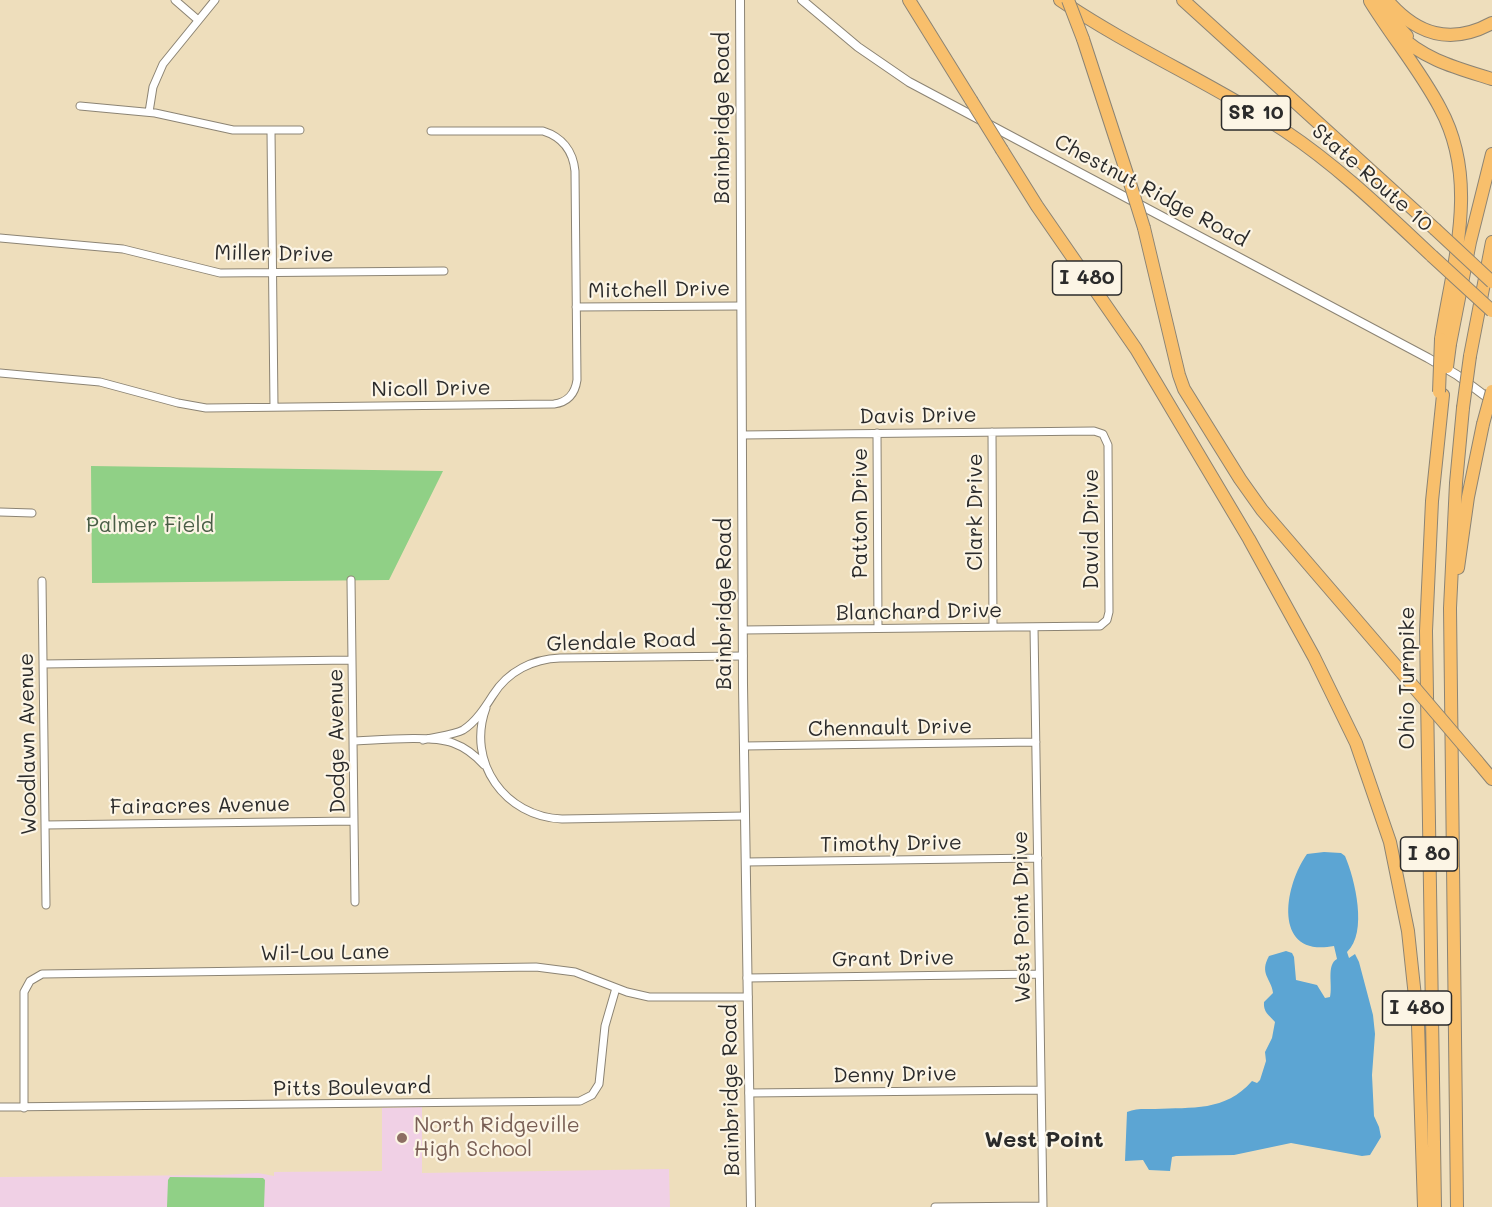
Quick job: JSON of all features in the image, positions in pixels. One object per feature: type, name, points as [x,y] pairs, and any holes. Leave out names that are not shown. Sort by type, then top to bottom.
[{"type":"highway","name":"I 480","points":[[909,0],[1037,206],[1136,349],[1249,539],[1314,657],[1359,752],[1390,842],[1408,931],[1418,1025],[1424,1207]]},
{"type":"highway","name":"State Route 10","points":[[1060,0],[1121,38],[1238,102],[1287,133],[1338,171],[1492,310]]},
{"type":"highway","name":"I 480","points":[[1068,0],[1083,39],[1144,228],[1176,364],[1186,391],[1240,479],[1262,510],[1492,779]]},
{"type":"highway","name":"State Route 10","points":[[1183,0],[1492,282]]},
{"type":"highway","points":[[1373,0],[1418,45],[1439,56],[1492,73]]},
{"type":"highway","points":[[1373,0],[1397,33],[1420,52],[1435,60],[1492,79]]},
{"type":"highway","points":[[1373,0],[1441,109],[1458,156],[1462,209],[1446,342]]},
{"type":"highway","points":[[1387,0],[1411,24],[1433,32],[1461,34],[1475,31],[1492,23]]},
{"type":"highway","name":"Ohio Turnpike","points":[[1435,1207],[1426,622],[1430,527],[1446,342],[1492,154]]},
{"type":"highway","name":"Ohio Turnpike","points":[[1457,1207],[1450,608],[1456,483],[1463,408],[1470,356],[1492,242]]},
{"type":"highway","points":[[1450,608],[1455,594],[1468,497],[1492,391]]},
{"type":"street","points":[[175,0],[198,20]]},
{"type":"street","points":[[149,112],[153,87],[163,64],[215,0]]},
{"type":"street","name":"Bainbridge Road","points":[[740,0],[743,656],[751,1207]]},
{"type":"street","name":"Chestnut Ridge Road","points":[[802,0],[858,46],[909,82],[1428,358],[1457,375],[1492,401]]},
{"type":"street","points":[[80,106],[149,112],[219,129],[300,130]]},
{"type":"street","name":"Nicoll Drive","points":[[0,373],[100,382],[178,403],[206,408],[560,403],[570,397],[576,388],[574,164],[571,153],[562,141],[550,133],[533,130],[432,131]]},
{"type":"street","points":[[271,131],[274,407]]},
{"type":"street","name":"Miller Drive","points":[[0,238],[123,249],[220,273],[444,271]]},
{"type":"street","name":"Mitchell Drive","points":[[576,307],[741,306]]},
{"type":"street","name":"Davis Drive","points":[[742,435],[1094,431]]},
{"type":"street","name":"David Drive","points":[[1094,431],[1103,434],[1108,445],[1109,612],[1104,623],[1095,626]]},
{"type":"street","name":"Clark Drive","points":[[992,432],[993,627]]},
{"type":"street","name":"Patton Drive","points":[[877,433],[878,628]]},
{"type":"street","points":[[0,512],[32,513]]},
{"type":"street","name":"Dodge Avenue","points":[[351,580],[355,902]]},
{"type":"street","name":"Woodlawn Avenue","points":[[42,581],[46,905]]},
{"type":"street","name":"Blanchard Drive","points":[[743,630],[1095,626]]},
{"type":"street","name":"West Point Drive","points":[[1034,627],[1043,1206]]},
{"type":"street","name":"Glendale Road","points":[[423,740],[463,730],[487,706],[494,693],[508,677],[526,666],[546,659],[743,656]]},
{"type":"street","points":[[43,664],[352,660]]},
{"type":"street","points":[[487,706],[480,739],[486,766],[495,785],[510,800],[528,812],[548,818],[745,816]]},
{"type":"street","points":[[353,741],[423,740],[453,743],[478,758],[486,766]]},
{"type":"street","name":"Chennault Drive","points":[[744,746],[1036,742]]},
{"type":"street","name":"Fairacres Avenue","points":[[45,825],[354,821]]},
{"type":"street","name":"Timothy Drive","points":[[746,862],[1038,858]]},
{"type":"street","name":"Wil-Lou Lane","points":[[24,1108],[23,999],[26,986],[42,974],[536,967],[575,972],[638,995],[661,998],[748,997]]},
{"type":"street","name":"Grant Drive","points":[[747,978],[1039,974]]},
{"type":"street","name":"Pitts Boulevard","points":[[0,1107],[580,1101],[592,1095],[599,1084],[605,1026],[616,988]]},
{"type":"street","name":"Denny Drive","points":[[749,1094],[1041,1090]]},
{"type":"street","points":[[935,1207],[1043,1206]]},
{"type":"shaded area","name":"North Ridgeville High School","points":[[422,1107],[422,1173],[669,1169],[670,1207],[0,1207],[0,1177],[258,1173],[274,1176],[274,1172],[382,1171],[382,1108]]},
{"type":"green space","name":"Palmer Field","points":[[91,466],[443,471],[389,580],[92,583]]},
{"type":"green space","points":[[170,1177],[263,1178],[265,1180],[264,1207],[167,1207]]},
{"type":"water","points":[[1341,853],[1345,856],[1356,891],[1357,932],[1347,952],[1349,958],[1355,954],[1359,962],[1373,1015],[1375,1034],[1372,1075],[1374,1116],[1381,1137],[1370,1155],[1362,1156],[1291,1143],[1234,1155],[1176,1156],[1172,1157],[1170,1171],[1149,1170],[1143,1160],[1125,1161],[1127,1112],[1141,1109],[1207,1106],[1231,1098],[1252,1081],[1257,1083],[1260,1080],[1266,1061],[1265,1052],[1272,1038],[1275,1022],[1264,1008],[1264,1002],[1273,993],[1265,972],[1269,956],[1286,951],[1292,953],[1296,980],[1317,985],[1325,998],[1330,997],[1331,970],[1337,959],[1334,946],[1314,947],[1301,941],[1292,931],[1289,917],[1289,901],[1299,868],[1307,854]]},
{"type":"place","name":"North Ridgeville High School","points":[[402,1138]]},
{"type":"district","name":"West Point","points":[[1044,1140]]}]
